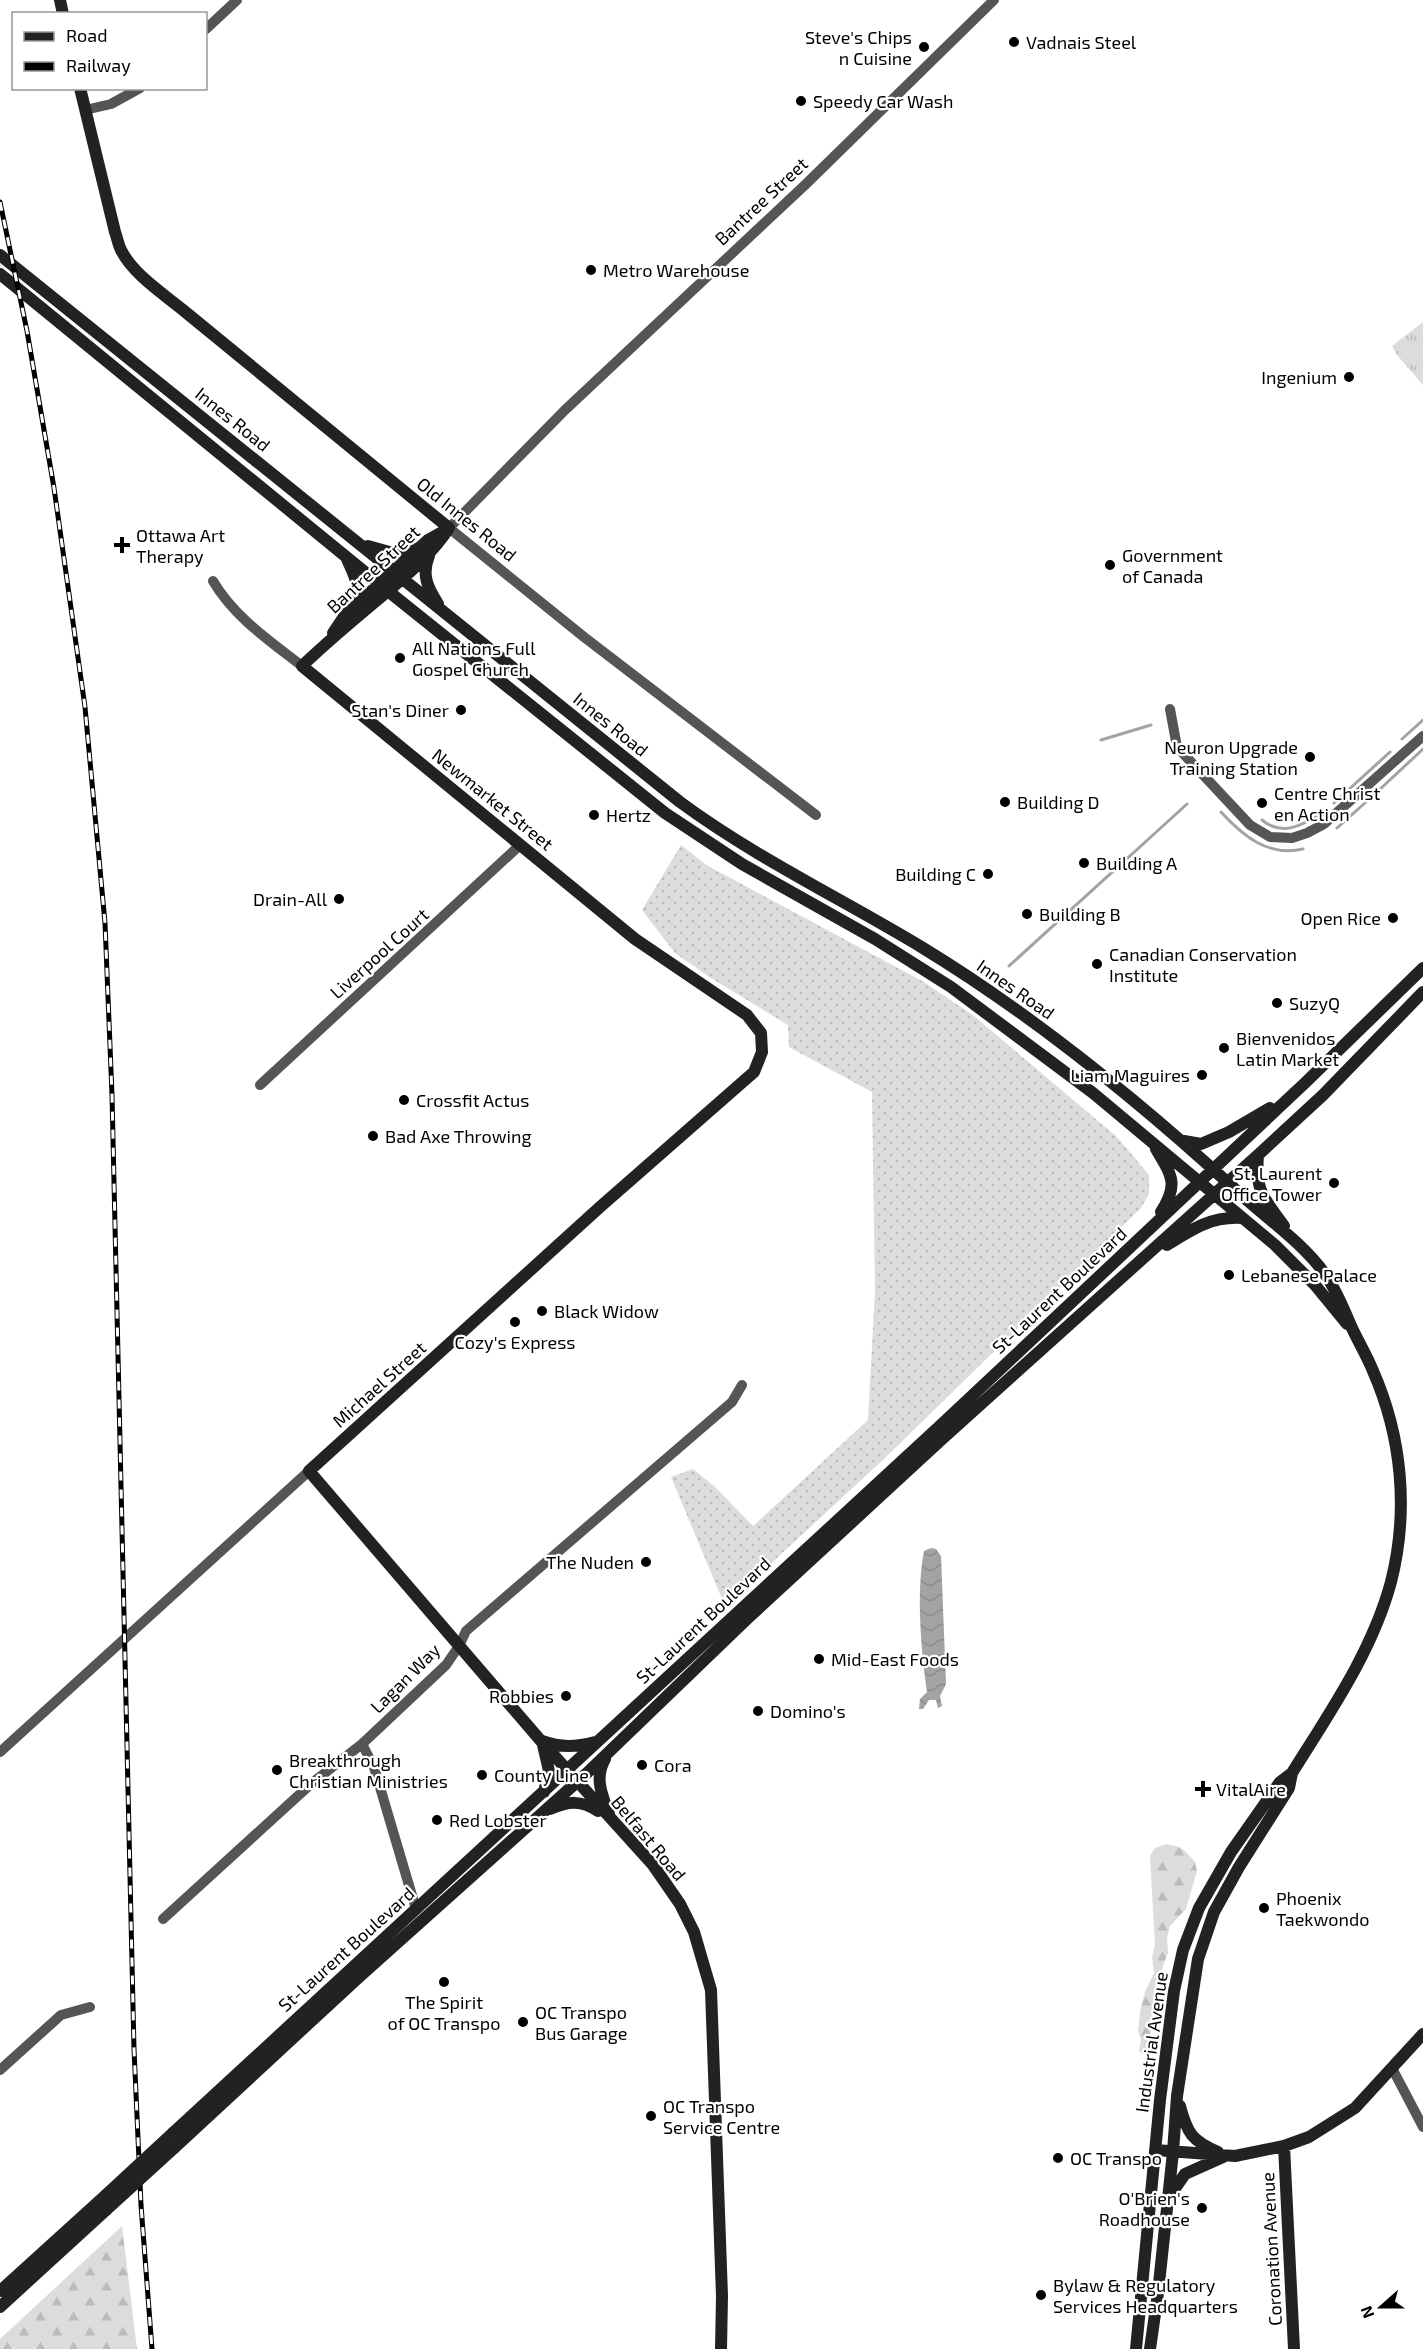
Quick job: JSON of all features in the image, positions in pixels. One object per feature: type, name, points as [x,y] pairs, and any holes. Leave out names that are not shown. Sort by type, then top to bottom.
[{"type":"main road","name":"Old Innes Road","points":[[80,90],[121,250],[143,277],[449,528]]},
{"type":"main road","name":"Innes Road","points":[[0,255],[691,810],[739,843],[906,938],[957,970],[1106,1076],[1183,1140],[1227,1182]]},
{"type":"main road","name":"Innes Road","points":[[0,273],[383,588],[676,821],[764,877],[875,939],[968,998],[1149,1138],[1213,1194]]},
{"type":"main road","name":"Bantree Street","points":[[302,666],[327,642],[351,624],[383,588],[425,551],[428,540],[449,528]]},
{"type":"main road","points":[[356,541],[388,553],[425,551],[426,581],[444,612]]},
{"type":"main road","points":[[345,555],[358,586],[355,606]]},
{"type":"main road","name":"Bantree Street","points":[[327,642],[345,615],[383,588]]},
{"type":"main road","name":"Newmarket Street","points":[[302,666],[635,939],[747,1015],[761,1033]]},
{"type":"main road","name":"St-Laurent Boulevard","points":[[0,2291],[941,1425],[1423,968]]},
{"type":"main road","name":"St-Laurent Boulevard","points":[[0,2307],[358,1977],[608,1754],[747,1619],[942,1439],[1323,1095],[1423,992]]},
{"type":"main road","name":"Michael Street","points":[[309,1471],[575,1230],[754,1072],[762,1052],[761,1033]]},
{"type":"main road","points":[[1183,1140],[1197,1145],[1214,1140],[1287,1099]]},
{"type":"main road","points":[[1149,1138],[1170,1173],[1172,1184],[1170,1197],[1151,1228]]},
{"type":"main road","points":[[1258,1155],[1259,1189],[1298,1244]]},
{"type":"main road","name":"Industrial Avenue","points":[[1150,2349],[1169,2197],[1177,2096],[1198,1959],[1207,1930],[1239,1866],[1289,1788],[1292,1773],[1363,1656],[1390,1582],[1400,1523],[1400,1469],[1393,1431],[1374,1372],[1335,1288],[1322,1269],[1298,1244],[1227,1182]]},
{"type":"main road","name":"Industrial Avenue","points":[[1213,1194],[1295,1264],[1354,1332]]},
{"type":"main road","points":[[1135,1266],[1187,1232],[1202,1225],[1220,1218],[1242,1218]]},
{"type":"main road","name":"Belfast Road","points":[[309,1471],[541,1741],[653,1864],[680,1904],[694,1932],[711,1990],[722,2296],[719,2349]]},
{"type":"main road","points":[[541,1741],[555,1746],[568,1747],[598,1741]]},
{"type":"main road","points":[[541,1741],[549,1771],[543,1793]]},
{"type":"main road","points":[[608,1754],[600,1768],[598,1780],[610,1818]]},
{"type":"main road","name":"Industrial Avenue","points":[[1136,2349],[1155,2150],[1174,1991],[1183,1950],[1199,1908],[1231,1852],[1280,1782],[1292,1773]]},
{"type":"main road","points":[[541,1814],[561,1804],[576,1801],[587,1804],[610,1818]]},
{"type":"main road","points":[[1155,2150],[1227,2156],[1284,2146],[1309,2137],[1355,2108],[1423,2034]]},
{"type":"main road","points":[[1177,2096],[1190,2136],[1205,2147],[1227,2156]]},
{"type":"main road","name":"Coronation Avenue","points":[[1284,2146],[1294,2349]]},
{"type":"main road","points":[[1169,2197],[1185,2175],[1227,2156]]},
{"type":"street","points":[[207,28],[237,0]]},
{"type":"street","name":"Bantree Street","points":[[449,528],[566,410],[806,184],[994,0]]},
{"type":"street","points":[[85,110],[111,104],[136,90]]},
{"type":"street","name":"Old Innes Road","points":[[449,528],[584,637],[816,816]]},
{"type":"street","name":"Newmarket Street","points":[[213,581],[237,612],[302,666]]},
{"type":"street","points":[[1170,710],[1177,747],[1250,825],[1270,837],[1293,838],[1324,824],[1423,736]]},
{"type":"street","name":"Liverpool Court","points":[[260,1085],[520,845]]},
{"type":"street","name":"Lagan Way","points":[[164,1919],[312,1783],[362,1744],[446,1665],[466,1631],[732,1402],[741,1385]]},
{"type":"street","name":"Michael Street","points":[[0,1752],[309,1471]]},
{"type":"street","points":[[362,1744],[374,1767],[417,1909]]},
{"type":"street","points":[[0,2070],[61,2014],[90,2007]]},
{"type":"street","points":[[1392,2068],[1423,2127]]},
{"type":"green space","points":[[1423,322],[1423,385],[1392,346]]},
{"type":"green space","points":[[681,845],[708,866],[924,982],[974,1016],[1117,1137],[1149,1175],[1149,1194],[1141,1208],[885,1458],[725,1606],[671,1477],[693,1469],[715,1487],[753,1526],[868,1420],[875,1291],[872,1092],[789,1047],[788,1025],[675,953],[642,910]]},
{"type":"green space","points":[[1166,1844],[1185,1851],[1195,1862],[1197,1871],[1186,1909],[1170,1926],[1167,1938],[1168,1953],[1161,1971],[1160,1986],[1152,2006],[1150,2049],[1142,2054],[1139,2050],[1141,2040],[1138,2031],[1140,2012],[1145,1992],[1154,1973],[1152,1957],[1155,1945],[1150,1856],[1155,1848]]},
{"type":"green space","points":[[122,2226],[137,2349],[0,2349],[0,2339]]},
{"type":"water","points":[[931,1548],[936,1549],[941,1556],[946,1684],[940,1696],[942,1706],[938,1708],[936,1700],[929,1700],[923,1709],[919,1709],[920,1699],[927,1692],[921,1640],[920,1584],[924,1551]]},
{"type":"waterway","points":[[1402,739],[1423,720]]},
{"type":"waterway","points":[[1101,740],[1151,725]]},
{"type":"waterway","points":[[1377,792],[1423,749]]},
{"type":"waterway","points":[[1334,803],[1390,752]]},
{"type":"waterway","points":[[1337,828],[1366,802]]},
{"type":"waterway","points":[[1009,966],[1187,804]]},
{"type":"waterway","points":[[1221,812],[1257,843],[1279,850],[1303,849]]},
{"type":"waterway","points":[[1262,820],[1277,828],[1292,828],[1321,814]]},
{"type":"railway","points":[[0,202],[27,331],[54,488],[85,707],[105,923],[112,1095],[134,2049],[141,2205],[152,2349]]},
{"type":"place","name":"Vadnais Steel","points":[[1014,42]]},
{"type":"place","name":"Steve's Chips n Cuisine","points":[[924,47]]},
{"type":"place","name":"Speedy Car Wash","points":[[801,101]]},
{"type":"place","name":"Metro Warehouse","points":[[591,270]]},
{"type":"place","name":"Ingenium","points":[[1349,377]]},
{"type":"place","name":"Ottawa Art Therapy","points":[[122,545]]},
{"type":"place","name":"Government of Canada","points":[[1110,565]]},
{"type":"place","name":"All Nations Full Gospel Church","points":[[400,658]]},
{"type":"place","name":"Stan's Diner","points":[[461,710]]},
{"type":"place","name":"Neuron Upgrade Training Station","points":[[1310,757]]},
{"type":"place","name":"Building D","points":[[1005,802]]},
{"type":"place","name":"Centre Christ en Action","points":[[1262,803]]},
{"type":"place","name":"Hertz","points":[[594,815]]},
{"type":"place","name":"Building A","points":[[1084,863]]},
{"type":"place","name":"Building C","points":[[988,874]]},
{"type":"place","name":"Drain-All","points":[[339,899]]},
{"type":"place","name":"Building B","points":[[1027,914]]},
{"type":"place","name":"Open Rice","points":[[1393,918]]},
{"type":"place","name":"Canadian Conservation Institute","points":[[1097,964]]},
{"type":"place","name":"SuzyQ","points":[[1277,1003]]},
{"type":"place","name":"Bienvenidos Latin Market","points":[[1224,1048]]},
{"type":"place","name":"Liam Maguires","points":[[1202,1075]]},
{"type":"place","name":"Crossfit Actus","points":[[404,1100]]},
{"type":"place","name":"Bad Axe Throwing","points":[[373,1136]]},
{"type":"place","name":"St. Laurent Office Tower","points":[[1334,1183]]},
{"type":"place","name":"Lebanese Palace","points":[[1229,1275]]},
{"type":"place","name":"Black Widow","points":[[542,1311]]},
{"type":"place","name":"Cozy's Express","points":[[515,1322]]},
{"type":"place","name":"The Nuden","points":[[646,1562]]},
{"type":"place","name":"Mid-East Foods","points":[[819,1659]]},
{"type":"place","name":"Robbies","points":[[566,1696]]},
{"type":"place","name":"Domino's","points":[[758,1711]]},
{"type":"place","name":"Cora","points":[[642,1765]]},
{"type":"place","name":"Breakthrough Christian Ministries","points":[[277,1770]]},
{"type":"place","name":"County Line","points":[[482,1775]]},
{"type":"place","name":"VitalAire","points":[[1203,1789]]},
{"type":"place","name":"Red Lobster","points":[[437,1820]]},
{"type":"place","name":"Phoenix Taekwondo","points":[[1264,1908]]},
{"type":"place","name":"The Spirit of OC Transpo","points":[[444,1982]]},
{"type":"place","name":"OC Transpo Bus Garage","points":[[523,2022]]},
{"type":"place","name":"OC Transpo Service Centre","points":[[651,2116]]},
{"type":"place","name":"OC Transpo","points":[[1058,2158]]},
{"type":"place","name":"O'Brien's Roadhouse","points":[[1202,2208]]},
{"type":"place","name":"Bylaw & Regulatory Services Headquarters","points":[[1041,2295]]}]
